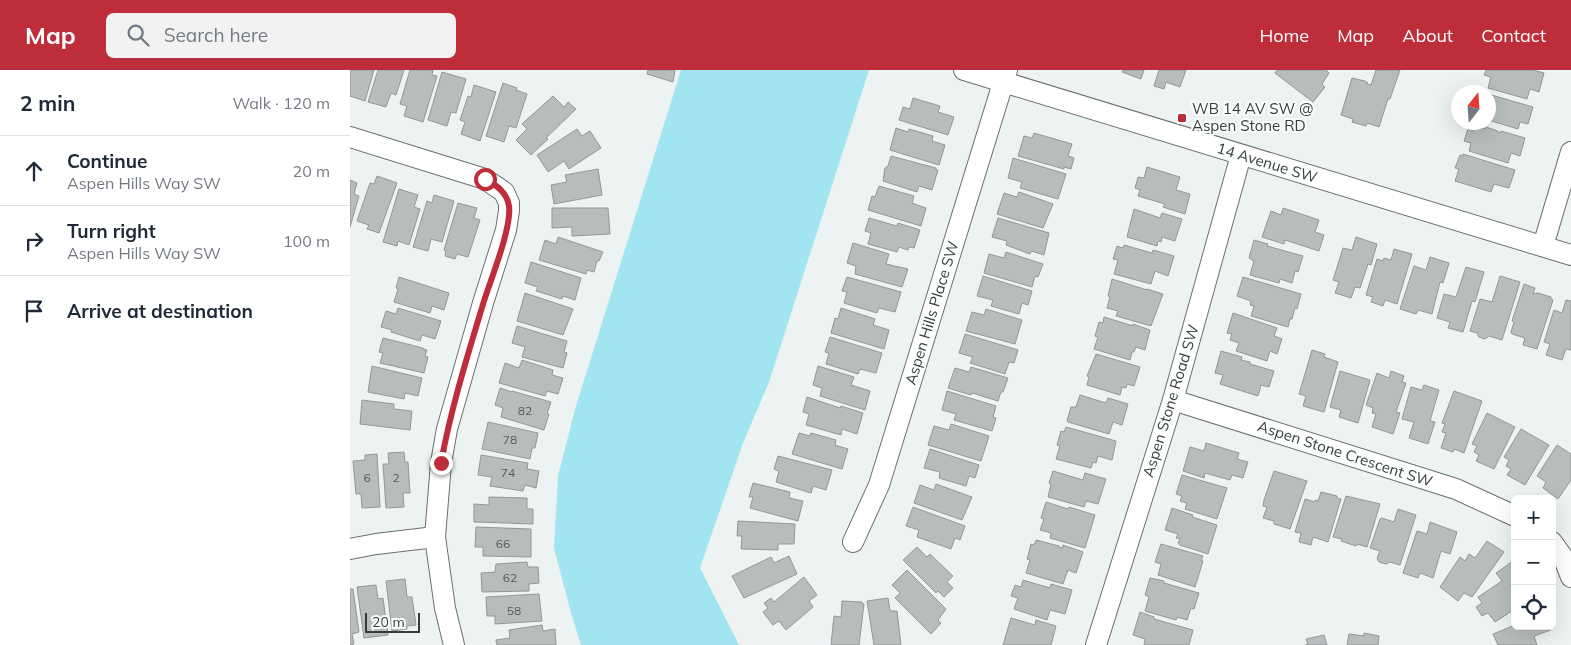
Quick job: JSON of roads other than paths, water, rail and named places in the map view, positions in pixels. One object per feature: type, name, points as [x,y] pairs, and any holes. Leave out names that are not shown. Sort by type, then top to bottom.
[{"type":"street","name":"14 Avenue SW","points":[[964,70],[1006,76],[1241,156],[1571,255]]},
{"type":"street","name":"Aspen Hills Place SW","points":[[853,542],[879,485],[1006,76]]},
{"type":"street","points":[[350,137],[485,179],[504,192],[509,203],[510,211],[506,230],[447,429],[441,463],[435,537],[454,645]]},
{"type":"street","points":[[1543,246],[1571,152]]},
{"type":"street","name":"Aspen Stone Road SW","points":[[1096,645],[1172,400],[1241,156]]},
{"type":"street","name":"Aspen Stone Crescent SW","points":[[1172,400],[1456,489],[1511,514]]},
{"type":"street","points":[[350,549],[435,537]]},
{"type":"street","points":[[1556,548],[1564,559],[1571,577]]},
{"type":"place","name":"WB 14 AV SW @ Aspen Stone RD","points":[[1182,118]]}]
